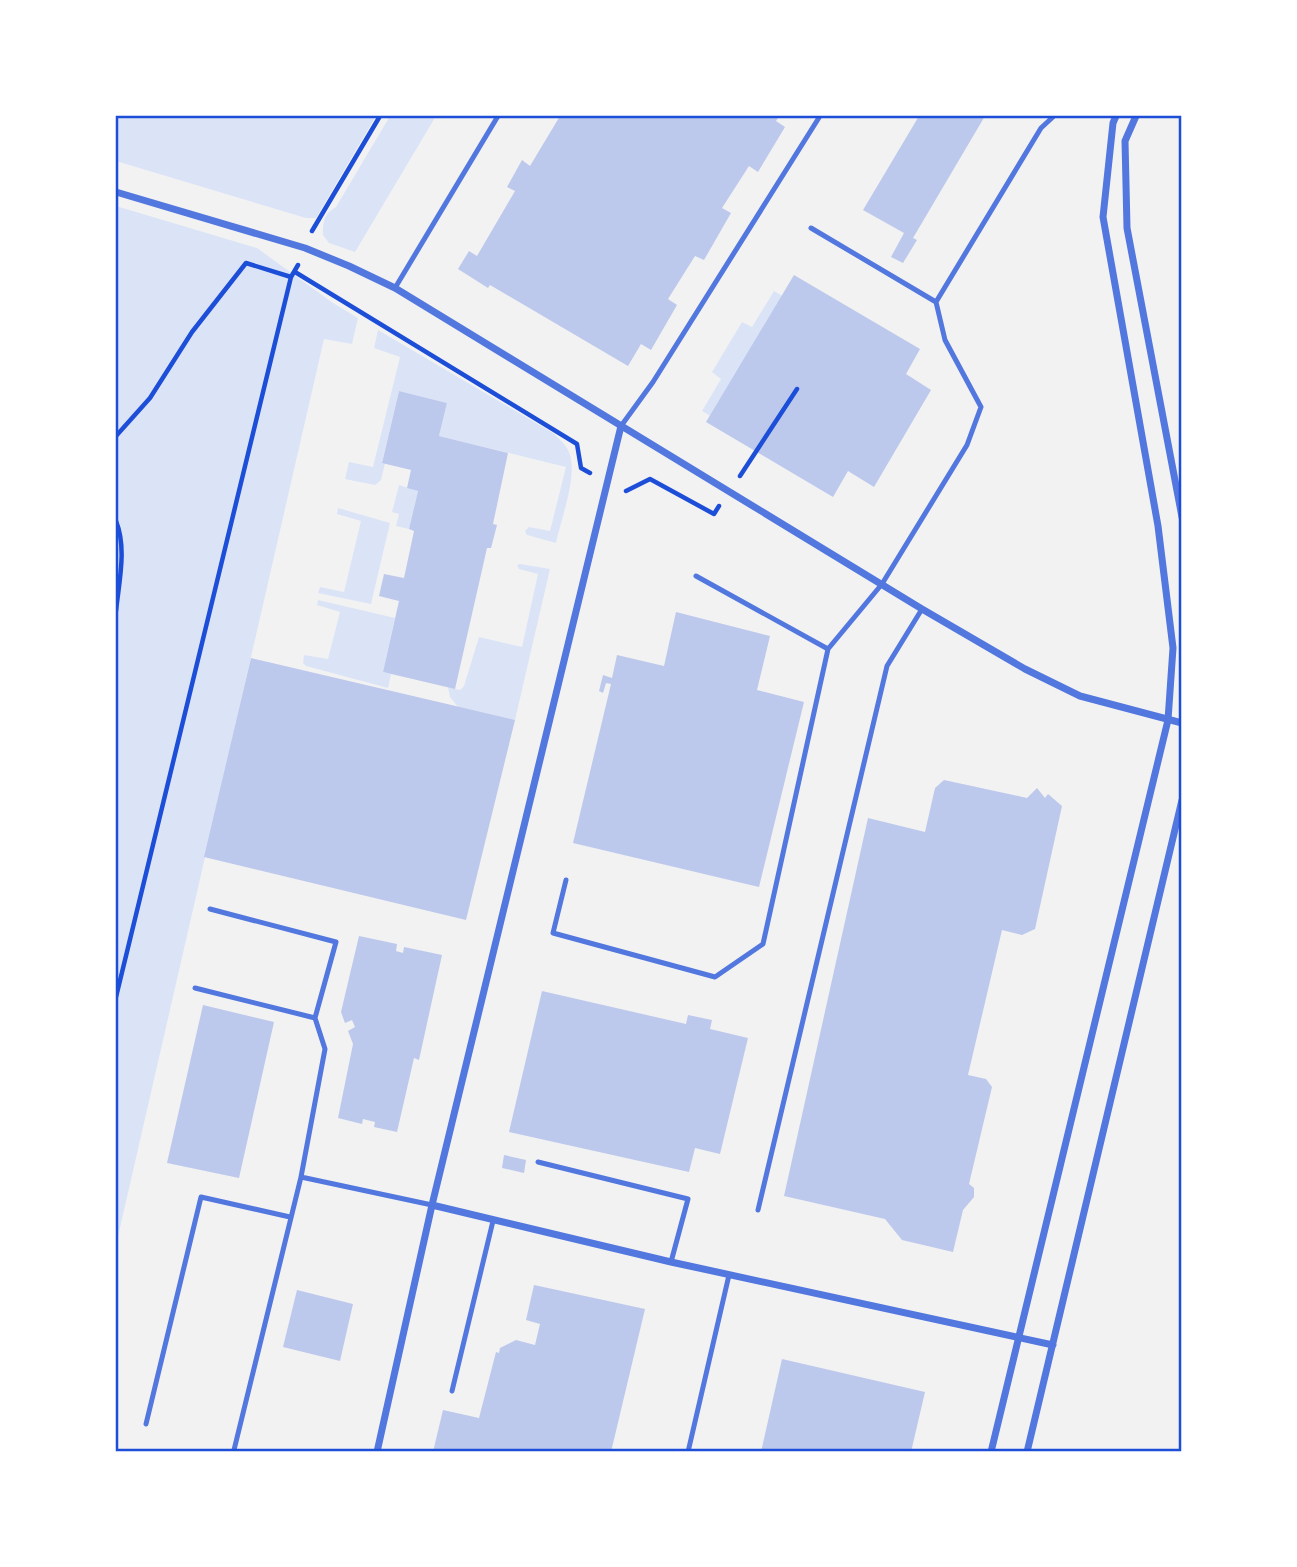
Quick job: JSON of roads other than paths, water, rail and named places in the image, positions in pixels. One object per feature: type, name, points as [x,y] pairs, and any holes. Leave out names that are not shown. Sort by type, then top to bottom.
[{"type":"street","points":[[991,1451],[1168,720],[1173,648],[1158,526],[1103,217],[1116,116]]},
{"type":"street","points":[[1136,116],[1125,141],[1127,228],[1181,517]]},
{"type":"street","points":[[116,192],[305,248],[349,265],[395,288],[1025,669],[1080,696],[1181,723]]},
{"type":"street","points":[[377,1451],[432,1205],[621,426]]},
{"type":"street","points":[[1027,1451],[1181,800]]},
{"type":"street","points":[[432,1205],[671,1262],[1053,1345]]},
{"type":"lane","points":[[395,288],[498,116]]},
{"type":"lane","points":[[621,426],[653,382],[820,116]]},
{"type":"lane","points":[[566,880],[553,933],[715,977],[763,944],[828,649],[882,584],[967,445],[981,407],[945,340],[936,302],[1041,128],[1054,116]]},
{"type":"lane","points":[[811,228],[936,302]]},
{"type":"lane","points":[[696,576],[828,649]]},
{"type":"lane","points":[[758,1210],[887,666],[922,608]]},
{"type":"lane","points":[[211,909],[336,942],[315,1018],[325,1049],[301,1177],[234,1450]]},
{"type":"lane","points":[[195,988],[315,1018]]},
{"type":"lane","points":[[538,1162],[688,1199],[671,1262]]},
{"type":"lane","points":[[301,1177],[432,1205]]},
{"type":"lane","points":[[146,1424],[201,1197],[290,1217]]},
{"type":"lane","points":[[452,1391],[493,1221]]},
{"type":"lane","points":[[688,1451],[729,1275]]}]
